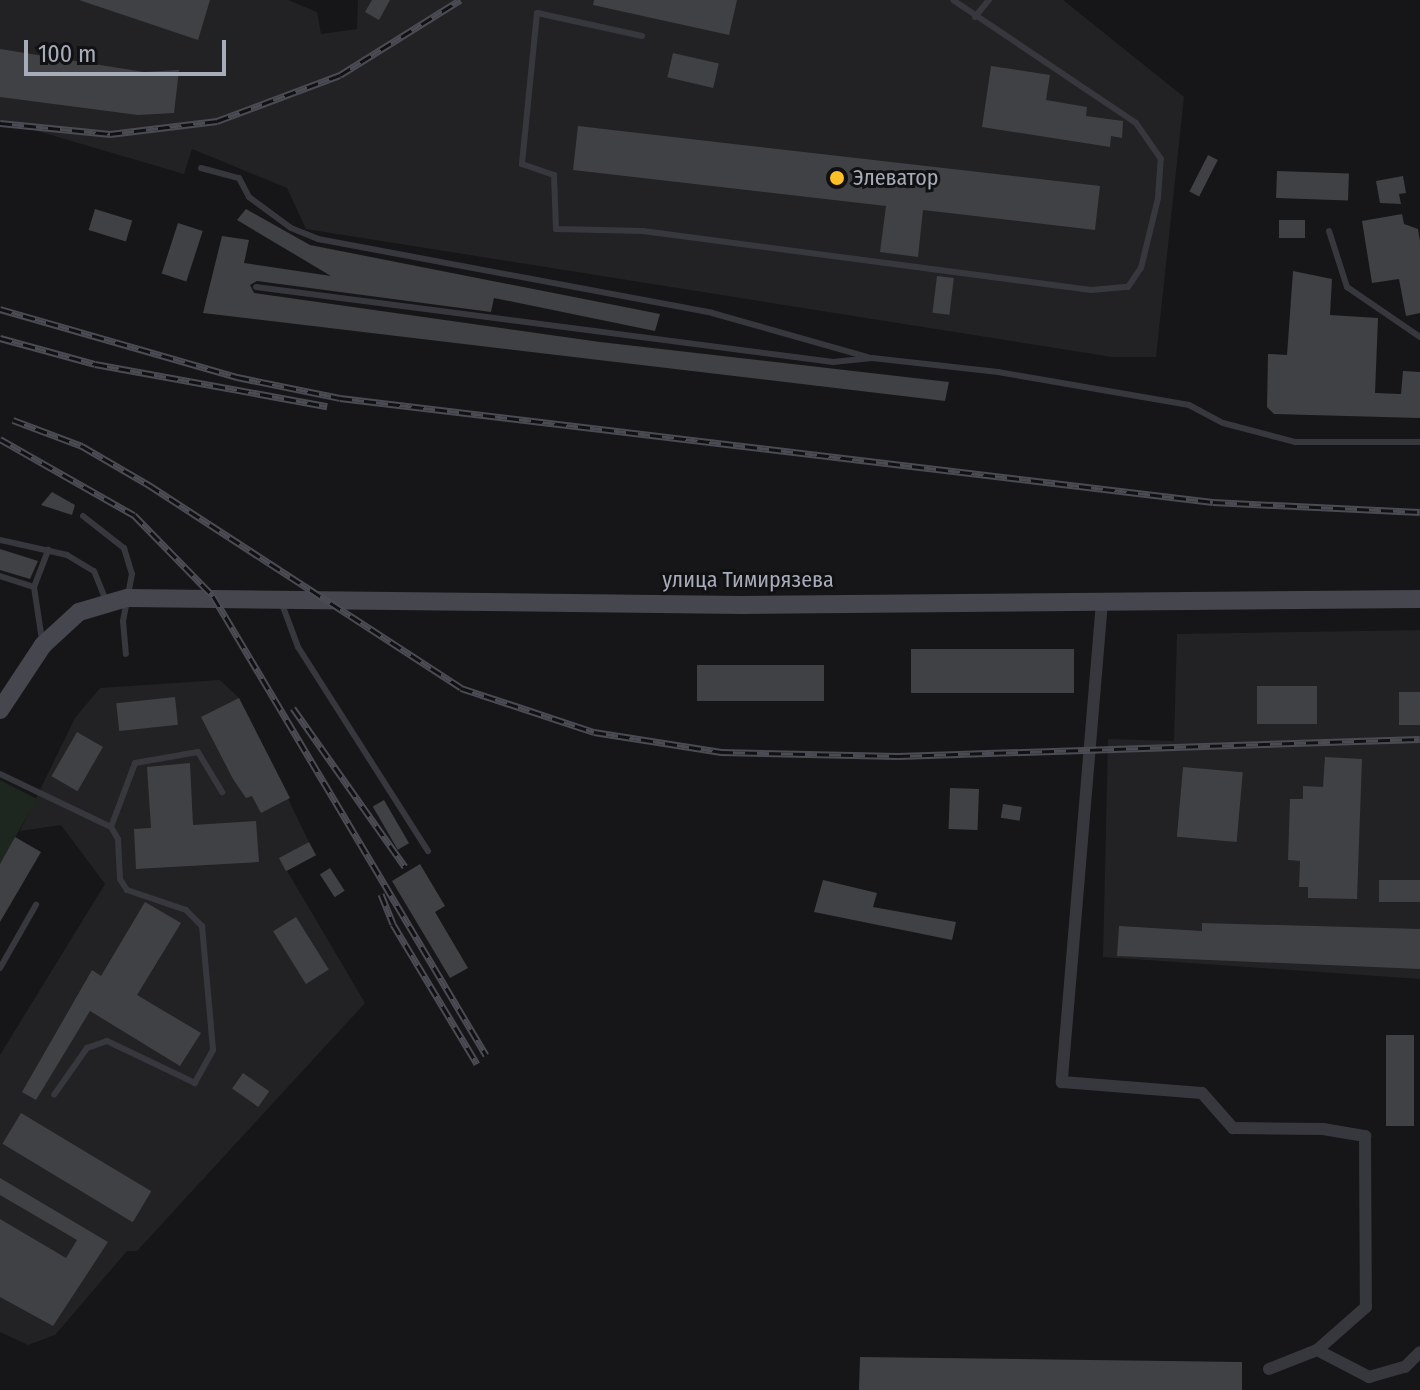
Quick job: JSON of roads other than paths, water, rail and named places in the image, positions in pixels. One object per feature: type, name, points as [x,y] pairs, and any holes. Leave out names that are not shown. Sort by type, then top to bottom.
[{"type":"main road","name":"улица Тимирязева","points":[[43,645],[79,612],[106,601],[127,598],[1102,602],[1420,599]]},
{"type":"main road","points":[[0,710],[43,645]]},
{"type":"street","points":[[1102,602],[1062,1082],[1202,1093],[1233,1128],[1323,1129],[1365,1136],[1366,1307],[1317,1350],[1269,1369]]},
{"type":"street","points":[[1317,1350],[1369,1377],[1405,1367],[1420,1352]]},
{"type":"lane","points":[[642,36],[537,13],[522,164],[554,175],[556,229],[643,231],[1091,290],[1128,287],[1141,268],[1158,198],[1161,159],[1136,123],[953,0]]},
{"type":"lane","points":[[975,17],[989,0]]},
{"type":"lane","points":[[201,168],[239,178],[249,197],[291,228],[318,239],[712,313],[872,358],[1174,402],[1223,423],[1295,442],[1420,442]]},
{"type":"lane","points":[[1329,231],[1347,287],[1420,337]]},
{"type":"lane","points":[[256,287],[833,362],[872,358]]},
{"type":"lane","points":[[83,516],[124,548],[132,574],[127,598],[126,654]]},
{"type":"lane","points":[[0,540],[48,550],[94,571],[106,601]]},
{"type":"lane","points":[[43,645],[34,587],[48,550]]},
{"type":"lane","points":[[0,576],[34,587]]},
{"type":"lane","points":[[281,600],[298,647],[428,851]]},
{"type":"lane","points":[[111,827],[135,763],[198,752],[222,792]]},
{"type":"lane","points":[[0,774],[111,827],[118,839],[120,879],[127,890],[186,910],[202,926],[213,1050],[195,1083],[107,1041],[87,1048],[54,1095]]},
{"type":"lane","points":[[1,970],[36,905]]},
{"type":"railway","points":[[0,123],[110,134],[217,121],[340,75],[460,0]]},
{"type":"railway","points":[[0,309],[237,377],[340,398],[1213,502],[1420,512]]},
{"type":"railway","points":[[0,338],[95,364],[327,406]]},
{"type":"railway","points":[[13,420],[82,446],[149,485],[461,688],[594,732],[721,752],[898,756],[1420,739]]},
{"type":"railway","points":[[0,439],[134,515],[213,596],[486,1055]]},
{"type":"railway","points":[[293,708],[405,867]]},
{"type":"railway","points":[[381,894],[393,924],[477,1064]]},
{"type":"place","name":"Элеватор","points":[[837,178]]}]
